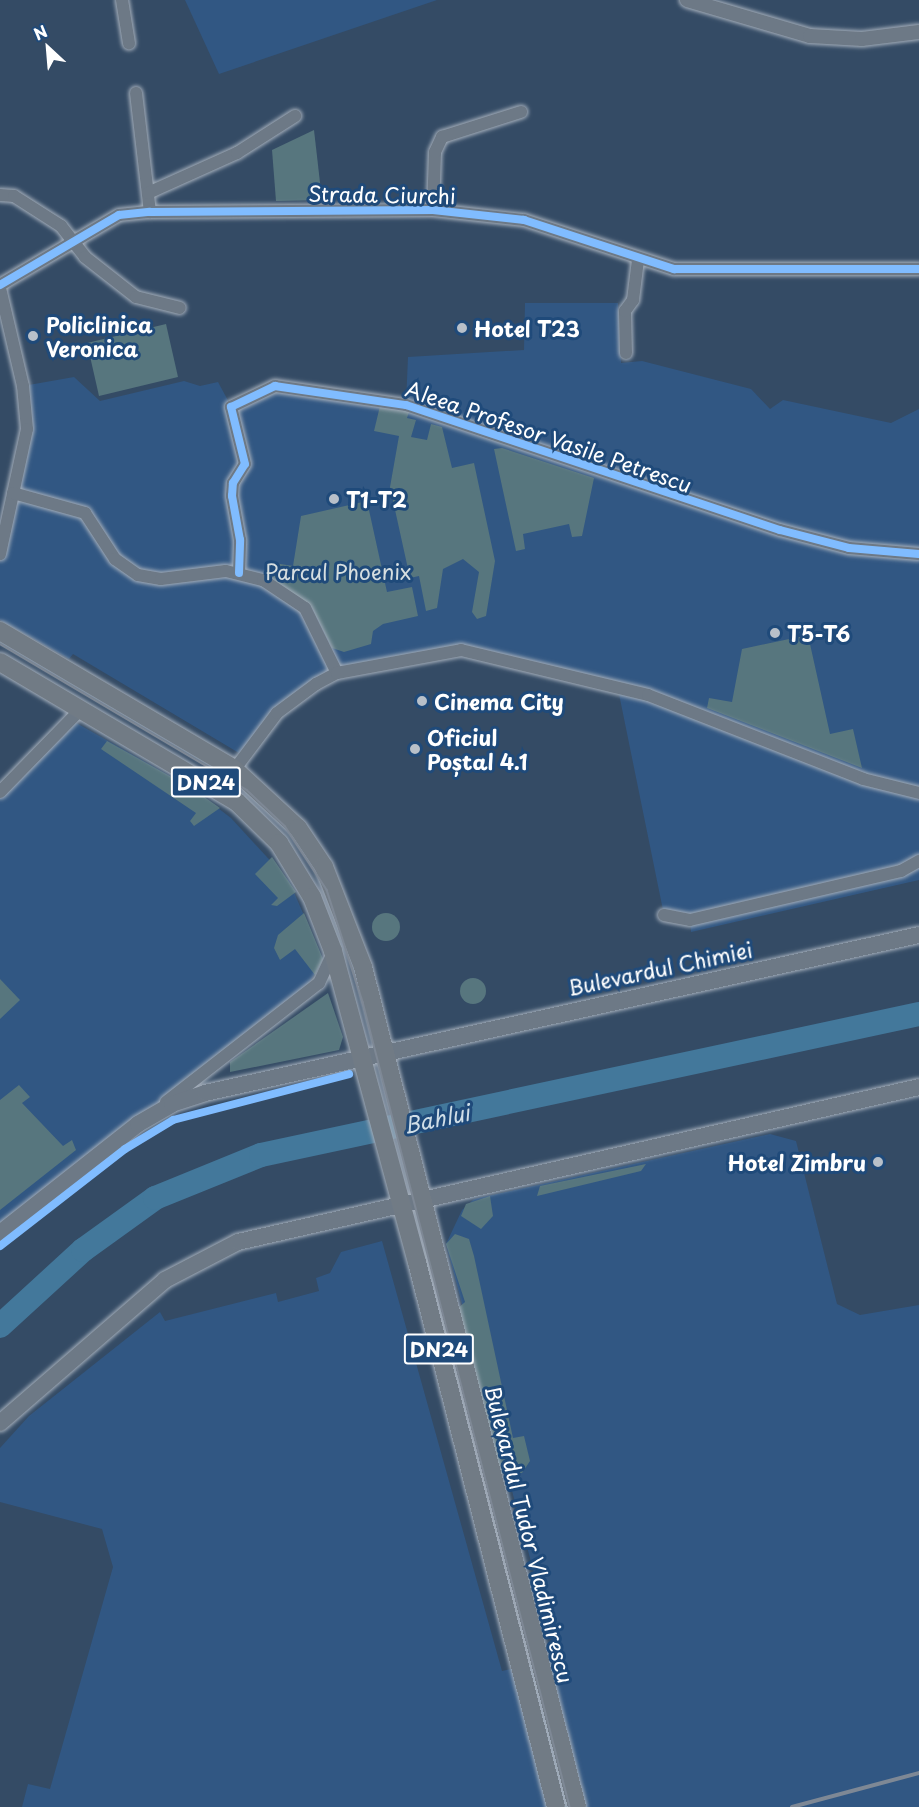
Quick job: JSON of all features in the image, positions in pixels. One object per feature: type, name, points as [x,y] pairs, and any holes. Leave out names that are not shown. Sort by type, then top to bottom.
[{"type":"main road","name":"Bulevardul Tudor Vladimirescu","points":[[0,631],[234,769],[298,828],[324,867],[345,913],[385,1050],[577,1807]]},
{"type":"main road","name":"Bulevardul Tudor Vladimirescu","points":[[0,662],[219,790],[279,843],[312,897],[333,951],[556,1807]]},
{"type":"main road","name":"Bulevardul Chimiei","points":[[0,1233],[138,1124],[172,1104],[205,1093],[409,1044],[919,934]]},
{"type":"main road","points":[[0,1423],[165,1280],[196,1260],[238,1242],[401,1207],[919,1087]]},
{"type":"street","points":[[122,0],[129,43]]},
{"type":"street","points":[[687,0],[810,36],[862,39],[919,32]]},
{"type":"street","points":[[136,93],[150,212]]},
{"type":"street","points":[[433,210],[435,152],[442,137],[521,112]]},
{"type":"street","points":[[148,193],[237,153],[295,116]]},
{"type":"street","points":[[0,195],[14,196],[61,226],[70,243],[136,297],[180,308]]},
{"type":"street","name":"Strada Ciurchi","points":[[0,286],[119,215],[150,212],[433,210],[524,220],[638,260],[705,272],[919,269]]},
{"type":"street","points":[[626,353],[625,311],[633,300],[638,260]]},
{"type":"street","points":[[0,286],[26,398],[27,429],[0,554]]},
{"type":"street","name":"Aleea Profesor Vasile Petrescu","points":[[238,573],[240,540],[232,496],[233,483],[245,464],[231,407],[275,386],[406,405],[789,533],[849,548],[919,555]]},
{"type":"street","points":[[13,493],[85,513],[115,559],[138,575],[238,573],[263,580],[305,608],[337,673]]},
{"type":"street","points":[[219,790],[277,713],[337,673],[437,652],[487,655],[648,695],[863,778],[919,793]]},
{"type":"street","points":[[0,792],[81,709]]},
{"type":"street","points":[[664,915],[690,920],[901,871],[919,861]]},
{"type":"street","points":[[138,1124],[319,983],[333,951]]},
{"type":"shaded area","points":[[185,0],[437,0],[219,74]]},
{"type":"shaded area","points":[[525,303],[618,303],[621,363],[642,361],[751,389],[770,409],[783,400],[891,423],[919,409],[919,880],[691,932],[690,920],[664,915],[618,689],[461,650],[337,673],[296,697],[244,756],[73,654],[69,659],[0,620],[0,562],[22,456],[23,386],[74,377],[100,401],[184,381],[200,386],[218,382],[231,406],[275,386],[406,404],[408,357],[524,350]]},
{"type":"shaded area","points":[[71,720],[193,789],[231,818],[289,881],[323,959],[300,999],[0,1233],[0,790]]},
{"type":"shaded area","points":[[770,1134],[796,1141],[837,1304],[860,1315],[919,1305],[919,1807],[22,1807],[28,1784],[50,1789],[113,1567],[102,1529],[0,1502],[0,1448],[29,1416],[160,1312],[165,1321],[276,1293],[278,1302],[319,1291],[316,1278],[330,1273],[341,1252],[382,1241],[502,1671],[557,1659],[446,1244],[462,1210],[474,1199]]},
{"type":"green space","points":[[314,130],[322,200],[276,201],[272,150]]},
{"type":"green space","points":[[166,324],[178,377],[99,396],[87,343]]},
{"type":"green space","points":[[380,406],[409,412],[407,418],[416,420],[411,437],[427,440],[431,424],[442,427],[452,468],[474,463],[495,561],[486,616],[477,619],[472,612],[479,572],[463,559],[443,569],[437,608],[426,611],[419,576],[410,578],[390,487],[399,436],[374,431]]},
{"type":"green space","points":[[502,448],[594,478],[582,536],[572,537],[569,524],[523,534],[525,549],[516,551],[494,449]]},
{"type":"green space","name":"Parcul Phoenix","points":[[367,501],[387,592],[412,587],[418,616],[383,624],[373,631],[371,644],[344,652],[332,648],[311,606],[265,575],[268,562],[293,566],[301,516]]},
{"type":"green space","points":[[808,635],[830,734],[853,729],[862,768],[707,708],[709,698],[732,702],[742,649]]},
{"type":"green space","points":[[107,741],[193,789],[220,808],[194,826],[190,821],[196,813],[101,749]]},
{"type":"green space","points":[[272,857],[296,892],[277,906],[271,905],[278,898],[255,874]]},
{"type":"green space","points":[[304,913],[323,959],[315,975],[295,949],[280,960],[274,948],[278,935]]},
{"type":"green space","points":[[386,913],[396,917],[400,927],[396,937],[386,941],[376,937],[372,927],[376,917]]},
{"type":"green space","points":[[473,978],[482,982],[486,991],[482,1000],[473,1004],[464,1000],[460,991],[464,982]]},
{"type":"green space","points":[[0,979],[20,1000],[0,1019]]},
{"type":"green space","points":[[328,993],[343,1037],[339,1050],[230,1072],[230,1062]]},
{"type":"green space","points":[[19,1085],[30,1097],[22,1103],[63,1146],[72,1140],[76,1150],[0,1210],[0,1100]]},
{"type":"green space","points":[[646,1164],[641,1171],[537,1196],[540,1186]]},
{"type":"green space","points":[[490,1196],[493,1216],[481,1229],[461,1216],[466,1204]]},
{"type":"green space","points":[[455,1234],[469,1239],[474,1256],[513,1438],[524,1436],[530,1461],[522,1473],[498,1474],[456,1310],[465,1302],[446,1244]]},
{"type":"waterway","name":"Bahlui","points":[[0,1326],[83,1250],[155,1198],[261,1155],[919,1014]]},
{"type":"tram line","points":[[0,644],[247,790],[285,826],[327,890],[363,1002],[570,1807]]},
{"type":"railway","points":[[792,1807],[919,1773]]},
{"type":"cycle path","points":[[0,285],[119,215],[150,212],[433,210],[524,220],[674,269],[919,269]]},
{"type":"cycle path","points":[[239,573],[240,540],[232,496],[233,483],[245,464],[231,407],[275,386],[406,405],[780,530],[849,548],[919,554]]},
{"type":"cycle path","points":[[0,1246],[125,1149],[173,1120],[349,1074]]},
{"type":"place","name":"Hotel T23","points":[[462,328]]},
{"type":"place","name":"Policlinica Veronica","points":[[33,336]]},
{"type":"place","name":"T1-T2","points":[[334,499]]},
{"type":"place","name":"T5-T6","points":[[775,633]]},
{"type":"place","name":"Cinema City","points":[[422,701]]},
{"type":"place","name":"Oficiul Poștal 4.1","points":[[415,749]]},
{"type":"place","name":"Hotel Zimbru","points":[[878,1162]]}]
